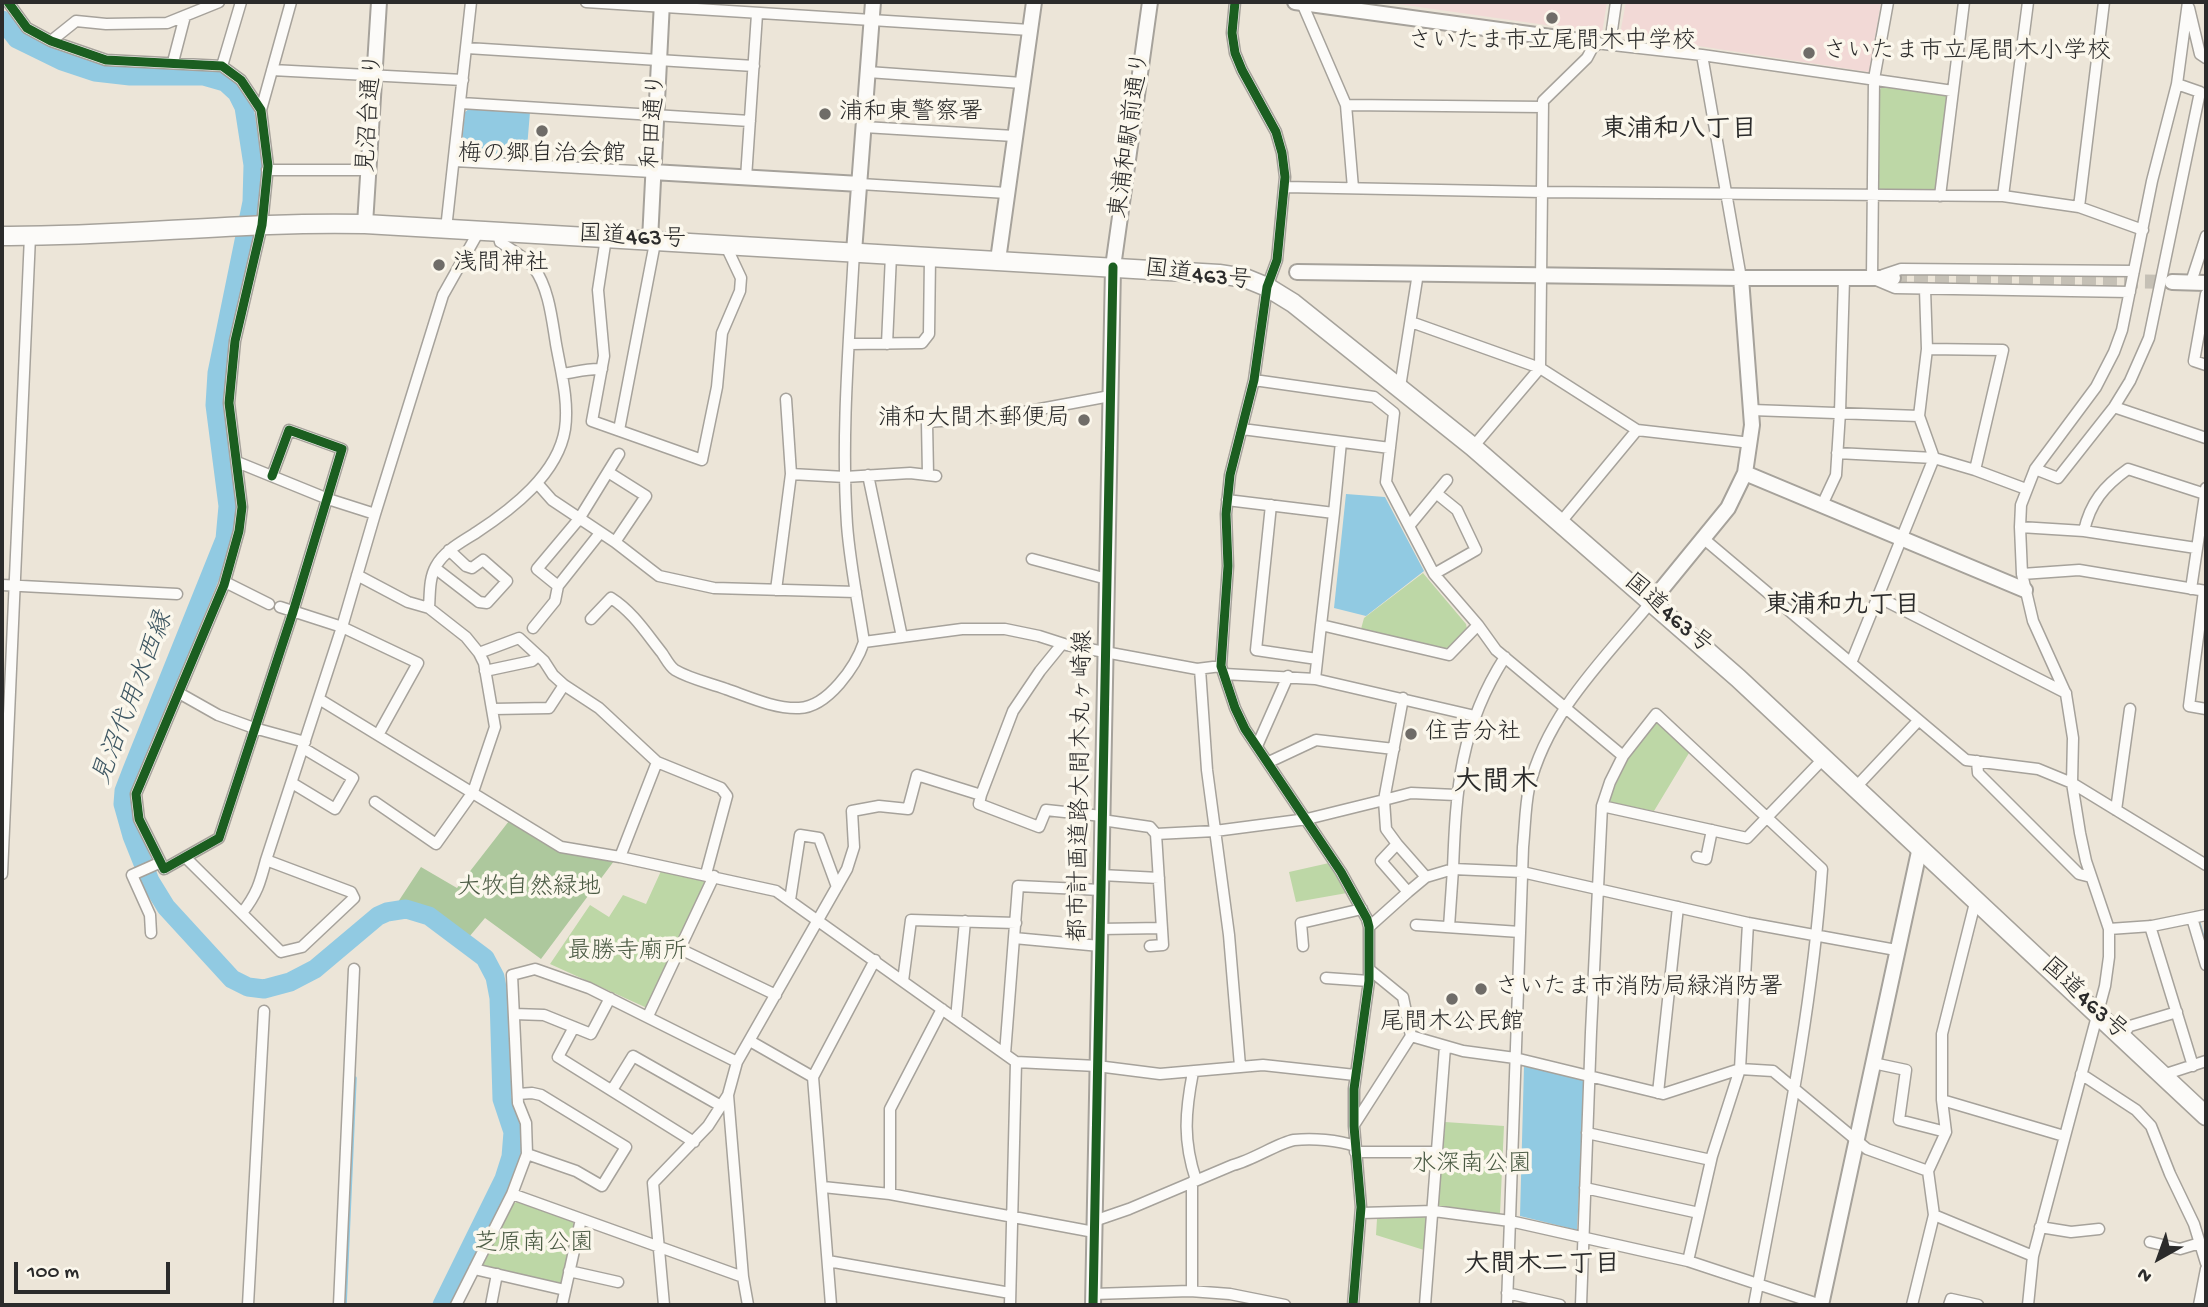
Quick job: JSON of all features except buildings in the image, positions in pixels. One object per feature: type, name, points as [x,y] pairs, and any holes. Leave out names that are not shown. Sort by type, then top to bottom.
[{"type":"highway","name":"国道463号","points":[[2,236],[260,225],[365,224],[1113,267],[1245,278],[1267,287],[1310,316],[1400,387],[1652,601],[1825,757],[2206,1116]]},
{"type":"street","points":[[8,2],[27,28],[51,41],[106,60],[222,66],[241,80],[261,110]]},
{"type":"street","points":[[51,41],[76,21],[106,24],[167,23],[219,2]]},
{"type":"street","points":[[222,66],[241,2]]},
{"type":"street","points":[[272,476],[289,430],[342,449],[293,612],[219,838],[164,869],[156,864],[139,819],[136,794],[225,582],[239,531],[242,507],[229,403],[235,341],[260,225],[267,170],[261,110],[291,2]]},
{"type":"street","name":"見沼台通り","points":[[365,224],[379,2]]},
{"type":"street","points":[[446,229],[471,2]]},
{"type":"street","points":[[586,2],[662,4],[757,14],[1030,30]]},
{"type":"street","points":[[591,619],[611,598],[628,608],[674,669],[752,698],[785,707],[802,709],[817,702],[834,689],[859,658],[864,642],[847,527],[845,477],[854,253],[873,2]]},
{"type":"street","points":[[998,260],[1034,2]]},
{"type":"street","name":"東浦和駅前通り","points":[[1113,267],[1150,2]]},
{"type":"street","points":[[1235,2],[1232,33],[1235,52],[1279,139],[1285,187],[1278,260],[1267,287],[1254,380],[1230,475],[1222,670],[1238,716],[1307,819],[1362,909],[1369,927],[1370,976],[1355,1075],[1354,1126],[1361,1213],[1353,1305]]},
{"type":"street","points":[[1353,188],[1346,105],[1299,2],[1384,8],[1595,43],[1953,90]]},
{"type":"street","points":[[1610,44],[1616,2]]},
{"type":"street","points":[[1872,278],[1874,79],[1888,2]]},
{"type":"street","points":[[1940,195],[1964,2]]},
{"type":"street","points":[[2003,196],[2028,2]]},
{"type":"street","points":[[2079,207],[2104,2]]},
{"type":"street","points":[[2187,2],[2200,54],[2206,58]]},
{"type":"street","points":[[2028,1305],[2033,1256],[2098,1014],[2109,957],[2109,929],[2091,877],[2080,833],[2072,783],[2073,737],[2066,694],[2034,621],[2025,590],[2022,574],[2021,505],[2035,469],[2089,399],[2106,369],[2122,330],[2152,181],[2177,85],[2187,2]]},
{"type":"street","name":"和田通り","points":[[650,240],[662,4]]},
{"type":"street","points":[[746,178],[757,14]]},
{"type":"street","points":[[173,62],[185,16]]},
{"type":"street","points":[[1473,447],[1540,368],[1543,101],[1590,55],[1595,43]]},
{"type":"street","points":[[467,48],[754,66]]},
{"type":"street","points":[[1507,1305],[1522,872],[1529,789],[1544,745],[1564,707],[1728,508],[1745,473],[1751,443],[1752,410],[1741,278],[1702,55]]},
{"type":"street","points":[[272,70],[463,80]]},
{"type":"street","points":[[869,72],[1022,83]]},
{"type":"street","points":[[2035,469],[2057,478],[2114,407],[2130,381],[2149,338],[2200,92],[2177,85]]},
{"type":"street","points":[[461,103],[750,121]]},
{"type":"street","points":[[1346,105],[1543,107]]},
{"type":"street","points":[[864,127],[1014,136]]},
{"type":"street","points":[[454,161],[1007,193]]},
{"type":"street","points":[[267,170],[369,170]]},
{"type":"street","points":[[1285,187],[2003,196],[2079,207],[2143,230]]},
{"type":"street","points":[[242,913],[256,896],[342,627],[443,295],[479,231]]},
{"type":"street","points":[[429,608],[435,568],[449,550],[504,514],[537,484],[559,448],[564,432],[566,412],[562,374],[544,291],[534,267],[500,242],[498,232]]},
{"type":"street","points":[[2,874],[30,236]]},
{"type":"street","points":[[2191,282],[2206,236]]},
{"type":"street","points":[[606,238],[598,290],[604,356],[592,421],[702,460],[717,387],[722,332],[740,291],[741,278],[725,244]]},
{"type":"street","points":[[620,430],[654,248],[650,240]]},
{"type":"street","points":[[887,344],[891,255]]},
{"type":"street","points":[[849,344],[922,343],[929,334],[930,257]]},
{"type":"street","name":"都市計画道路大間木丸ヶ崎線","points":[[1093,1299],[1113,267]]},
{"type":"street","points":[[1872,278],[1900,269],[2134,271]]},
{"type":"street","points":[[1297,272],[1893,278]]},
{"type":"street","points":[[1400,387],[1418,273]]},
{"type":"street","points":[[1872,278],[1895,288],[2130,292]]},
{"type":"street","points":[[1822,505],[1836,475],[1844,279]]},
{"type":"street","points":[[2172,282],[2206,283]]},
{"type":"street","points":[[1851,663],[1934,458],[1919,416],[1927,349],[1924,289]]},
{"type":"street","points":[[2206,294],[2194,360],[2206,365]]},
{"type":"street","points":[[1410,322],[1540,368],[1637,430],[1751,443]]},
{"type":"street","points":[[1927,349],[2003,350],[1975,470]]},
{"type":"street","points":[[562,374],[589,368],[602,369]]},
{"type":"street","points":[[1254,380],[1374,397],[1394,413],[1386,482],[1434,574],[1496,650],[1623,756]]},
{"type":"street","points":[[791,474],[845,477],[911,473],[932,476],[927,422],[997,417],[1110,396]]},
{"type":"street","points":[[776,590],[791,474],[786,400]]},
{"type":"street","points":[[2114,407],[2206,438]]},
{"type":"street","points":[[1752,410],[1919,416]]},
{"type":"street","points":[[1242,429],[1390,448]]},
{"type":"street","points":[[1560,523],[1637,430]]},
{"type":"street","points":[[1315,679],[1341,442]]},
{"type":"street","points":[[1837,453],[1934,458],[2026,489]]},
{"type":"street","points":[[558,586],[537,569],[579,519],[619,454]]},
{"type":"street","points":[[237,462],[328,499],[375,514]]},
{"type":"street","points":[[2084,531],[2088,512],[2097,497],[2128,469],[2206,491],[2191,589]]},
{"type":"street","points":[[608,472],[646,496],[615,542]]},
{"type":"street","points":[[1745,473],[2025,590]]},
{"type":"street","points":[[868,475],[902,637]]},
{"type":"street","points":[[1409,526],[1447,480]]},
{"type":"street","points":[[537,484],[552,500],[615,542],[659,576],[714,588],[856,592]]},
{"type":"street","points":[[1434,574],[1476,550],[1457,510],[1436,493]]},
{"type":"street","points":[[1227,500],[1334,513]]},
{"type":"street","points":[[1271,505],[1256,650],[1318,659]]},
{"type":"street","points":[[2020,527],[2084,531],[2196,548]]},
{"type":"street","points":[[533,628],[555,601],[558,586],[600,533]]},
{"type":"street","points":[[1704,539],[1966,760],[2038,769],[2072,783],[2206,865]]},
{"type":"street","points":[[435,568],[479,602],[487,603],[507,581],[483,560],[472,568],[466,566],[449,550]]},
{"type":"street","points":[[1032,559],[1107,579]]},
{"type":"street","points":[[2022,574],[2079,570],[2205,591],[2201,659],[2189,706],[2206,709]]},
{"type":"street","points":[[357,575],[408,601],[429,608],[466,637],[479,653],[485,671],[495,727],[473,792],[436,844],[375,802]]},
{"type":"street","points":[[225,582],[275,606],[342,627],[418,663],[378,735]]},
{"type":"street","points":[[2,585],[177,594]]},
{"type":"street","points":[[1878,597],[2066,694]]},
{"type":"street","points":[[1321,625],[1449,655],[1478,625]]},
{"type":"street","points":[[864,642],[962,629],[1004,629],[1062,644],[1200,669],[1315,679],[1475,716]]},
{"type":"street","points":[[479,653],[519,638],[564,685],[599,708],[657,762],[721,788],[727,796],[710,875],[680,949],[648,1016]]},
{"type":"street","points":[[1062,644],[1013,711],[979,804],[1039,827],[1045,810],[1150,827],[1156,834],[1163,945],[1150,946]]},
{"type":"street","points":[[485,671],[533,661],[538,656]]},
{"type":"street","points":[[1448,927],[1456,795],[1464,752],[1486,687],[1505,657]]},
{"type":"street","points":[[1200,669],[1207,771],[1229,935],[1240,1066]]},
{"type":"street","points":[[1257,746],[1288,676]]},
{"type":"street","points":[[493,709],[549,708],[564,685]]},
{"type":"street","points":[[179,693],[218,715],[304,745],[353,778],[335,809],[292,783]]},
{"type":"street","points":[[1403,698],[1384,800],[1386,830],[1426,877]]},
{"type":"street","points":[[319,699],[561,847],[710,875],[776,891],[1016,1062],[1097,1066],[1160,1074],[1240,1066],[1284,1066],[1355,1075]]},
{"type":"street","points":[[2116,810],[2130,709]]},
{"type":"street","points":[[1581,1305],[1602,806],[1609,782],[1623,756],[1656,713],[1822,869],[1818,936],[1795,1090],[1754,1305]]},
{"type":"street","points":[[1856,787],[1918,721]]},
{"type":"street","points":[[1269,762],[1316,740],[1394,749]]},
{"type":"street","points":[[1602,806],[1748,838],[1825,757]]},
{"type":"street","points":[[1977,761],[1978,774],[2079,874],[2091,877]]},
{"type":"street","points":[[620,857],[657,762]]},
{"type":"street","points":[[664,1305],[653,1183],[694,1142],[728,1095],[737,1062],[847,869],[854,847],[852,811],[879,806],[908,809],[916,775],[981,794]]},
{"type":"street","points":[[1156,834],[1215,831],[1307,819],[1411,793],[1456,795]]},
{"type":"street","points":[[1697,857],[1706,859],[1712,830]]},
{"type":"street","points":[[790,900],[800,835],[819,838],[837,887]]},
{"type":"street","points":[[1397,844],[1381,861],[1408,892]]},
{"type":"street","points":[[1361,1213],[1434,1211],[1510,1221],[1688,1261],[1821,1305],[1920,847]]},
{"type":"street","points":[[186,858],[281,952],[302,947],[354,898],[351,892],[266,860]]},
{"type":"street","points":[[151,933],[150,915],[132,875],[156,864]]},
{"type":"street","points":[[1369,927],[1426,877],[1453,869],[1522,872],[1748,923],[1896,950]]},
{"type":"street","points":[[1005,1054],[1018,887],[1159,877]]},
{"type":"street","points":[[1912,1305],[1934,1215],[1927,1171],[1946,1132],[1942,1100],[1942,1034],[1976,899]]},
{"type":"street","points":[[1658,1093],[1678,907]]},
{"type":"street","points":[[1303,946],[1301,923],[1362,909]]},
{"type":"street","points":[[2109,929],[2150,926],[2206,915]]},
{"type":"street","points":[[2192,918],[2206,965]]},
{"type":"street","points":[[903,981],[911,920],[1016,923]]},
{"type":"street","points":[[956,1019],[965,921]]},
{"type":"street","points":[[1688,1261],[1711,1160],[1740,1069],[1748,923]]},
{"type":"street","points":[[1416,925],[1520,932]]},
{"type":"street","points":[[2150,926],[2193,1066]]},
{"type":"street","points":[[1100,929],[1162,928]]},
{"type":"street","points":[[1014,938],[1100,946]]},
{"type":"street","points":[[680,949],[776,995]]},
{"type":"street","points":[[831,1305],[813,1077],[874,960]]},
{"type":"street","points":[[338,1305],[354,968]]},
{"type":"street","points":[[456,1305],[512,1195],[527,1154],[526,1123],[518,1103],[512,975],[535,969],[589,988],[737,1062]]},
{"type":"street","points":[[1326,978],[1370,976],[1403,998],[1411,1036],[1354,1126]]},
{"type":"street","points":[[514,1014],[544,1014],[590,1034],[610,998]]},
{"type":"street","points":[[890,1194],[890,1109],[942,1009]]},
{"type":"street","points":[[248,1305],[264,1011]]},
{"type":"street","points":[[2121,1036],[2130,1026],[2177,1013]]},
{"type":"street","points":[[574,1027],[558,1057],[694,1142]]},
{"type":"street","points":[[1411,1036],[1445,1047],[1515,1058],[1663,1094],[1740,1069],[1773,1071],[1867,1149],[1927,1171]]},
{"type":"street","points":[[750,1041],[813,1077]]},
{"type":"street","points":[[1425,1305],[1445,1047]]},
{"type":"street","points":[[611,1090],[633,1056],[721,1106]]},
{"type":"street","points":[[2163,1076],[2206,1061]]},
{"type":"street","points":[[1010,1305],[1016,1062]]},
{"type":"street","points":[[1873,1063],[1906,1070],[1899,1120],[1946,1132]]},
{"type":"street","points":[[1192,1291],[1194,1181],[1189,1158],[1186,1117],[1193,1072]]},
{"type":"street","points":[[2081,1074],[2136,1110],[2151,1126],[2194,1224],[2206,1263]]},
{"type":"street","points":[[518,1094],[541,1095],[626,1147],[602,1186],[576,1171],[527,1154]]},
{"type":"street","points":[[728,1095],[743,1277],[748,1305]]},
{"type":"street","points":[[1942,1100],[2064,1136]]},
{"type":"street","points":[[1587,1133],[1711,1160]]},
{"type":"street","points":[[823,1187],[890,1194],[1012,1218],[1094,1226],[1293,1140],[1343,1142],[1355,1149],[1438,1152]]},
{"type":"street","points":[[1585,1188],[1699,1213]]},
{"type":"street","points":[[512,1195],[743,1277]]},
{"type":"street","points":[[1934,1215],[2033,1256]]},
{"type":"street","points":[[562,1305],[581,1219]]},
{"type":"street","points":[[2040,1227],[2071,1232],[2099,1230]]},
{"type":"street","points":[[2150,1242],[2179,1250],[2200,1243]]},
{"type":"street","points":[[828,1261],[1010,1293]]},
{"type":"street","points":[[474,1269],[565,1290]]},
{"type":"street","points":[[2199,1305],[2206,1269]]},
{"type":"street","points":[[569,1271],[618,1282]]},
{"type":"street","points":[[491,1305],[497,1274]]},
{"type":"street","points":[[1093,1299],[1192,1291],[1230,1294],[1285,1305]]},
{"type":"street","points":[[1507,1293],[1560,1305]]},
{"type":"street","points":[[1229,1305],[1230,1294]]},
{"type":"street","points":[[1949,1305],[1951,1299],[1978,1305]]},
{"type":"shaded area","name":"さいたま市立尾間木中学校","points":[[1398,2],[1607,2],[1602,33]]},
{"type":"shaded area","name":"さいたま市立尾間木小学校","points":[[1626,2],[1881,2],[1869,72],[1620,34]]},
{"type":"green space","points":[[1882,86],[1944,94],[1948,97],[1937,187],[1933,192],[1882,192],[1878,189]]},
{"type":"green space","points":[[1423,573],[1466,624],[1467,629],[1450,647],[1442,649],[1361,629],[1364,618]]},
{"type":"green space","points":[[1659,723],[1689,753],[1654,811],[1611,803],[1609,799],[1631,752],[1654,724]]},
{"type":"green space","name":"大牧自然緑地","points":[[509,821],[553,846],[614,861],[541,959],[485,918],[469,937],[437,914],[398,902],[421,867],[457,888]]},
{"type":"green space","points":[[1329,863],[1347,893],[1296,902],[1289,872]]},
{"type":"green space","name":"最勝寺廟所","points":[[661,871],[707,881],[647,1008],[550,964],[590,905],[609,917],[623,895],[646,904]]},
{"type":"green space","name":"水深南公園","points":[[1445,1122],[1504,1126],[1500,1214],[1440,1209],[1438,1206]]},
{"type":"green space","name":"芝原南公園","points":[[517,1202],[572,1220],[575,1226],[561,1284],[479,1267],[512,1204]]},
{"type":"green space","points":[[1425,1217],[1428,1220],[1424,1250],[1376,1235],[1377,1219]]},
{"type":"water","points":[[469,109],[530,112],[526,160],[465,157],[461,154],[465,112]]},
{"type":"water","points":[[1346,494],[1385,497],[1424,571],[1366,616],[1334,608]]},
{"type":"water","points":[[1524,1066],[1585,1079],[1577,1230],[1520,1216]]},
{"type":"waterway","name":"見沼代用水西縁","points":[[2,20],[17,39],[62,61],[95,72],[130,76],[204,76],[225,82],[237,93],[244,107],[253,165],[252,202],[217,373],[215,405],[228,506],[225,539],[132,770],[124,791],[123,804],[150,881],[166,907],[232,979],[248,987],[264,989],[290,982],[315,969],[378,916],[406,909],[429,916],[485,958],[495,977],[499,998],[502,1099],[513,1132],[511,1157],[504,1179],[442,1305]]},
{"type":"waterway","points":[[2199,923],[2206,948]]},
{"type":"waterway","points":[[345,1305],[355,1078]]},
{"type":"tunnel","points":[[1893,278],[2172,282]]},
{"type":"cycle path","points":[[8,2],[27,28],[51,41],[106,60],[222,66],[241,80],[261,110],[268,166],[262,225],[235,341],[229,403],[242,507],[239,531],[224,585],[136,794],[139,819],[164,869],[219,838],[293,612],[342,449],[289,430],[272,476]]},
{"type":"cycle path","points":[[1235,2],[1232,33],[1235,53],[1276,132],[1285,177],[1277,260],[1267,287],[1254,380],[1230,475],[1226,514],[1228,566],[1221,666],[1245,729],[1341,872],[1369,927],[1369,981],[1354,1089],[1354,1126],[1361,1207],[1353,1305]]},
{"type":"cycle path","points":[[1093,1305],[1113,267]]},
{"type":"place","name":"さいたま市立尾間木中学校","points":[[1552,18]]},
{"type":"place","name":"さいたま市立尾間木小学校","points":[[1809,53]]},
{"type":"place","name":"浦和東警察署","points":[[825,114]]},
{"type":"place","name":"梅の郷自治会館","points":[[542,131]]},
{"type":"place","name":"浅間神社","points":[[439,265]]},
{"type":"place","name":"浦和大間木郵便局","points":[[1084,420]]},
{"type":"place","name":"住吉分社","points":[[1411,734]]},
{"type":"place","name":"さいたま市消防局緑消防署","points":[[1481,989]]},
{"type":"place","name":"尾間木公民館","points":[[1452,999]]},
{"type":"district","name":"東浦和八丁目","points":[[1679,132]]},
{"type":"district","name":"東浦和九丁目","points":[[1842,608]]},
{"type":"district","name":"大間木","points":[[1496,785]]},
{"type":"district","name":"大間木二丁目","points":[[1542,1267]]}]
